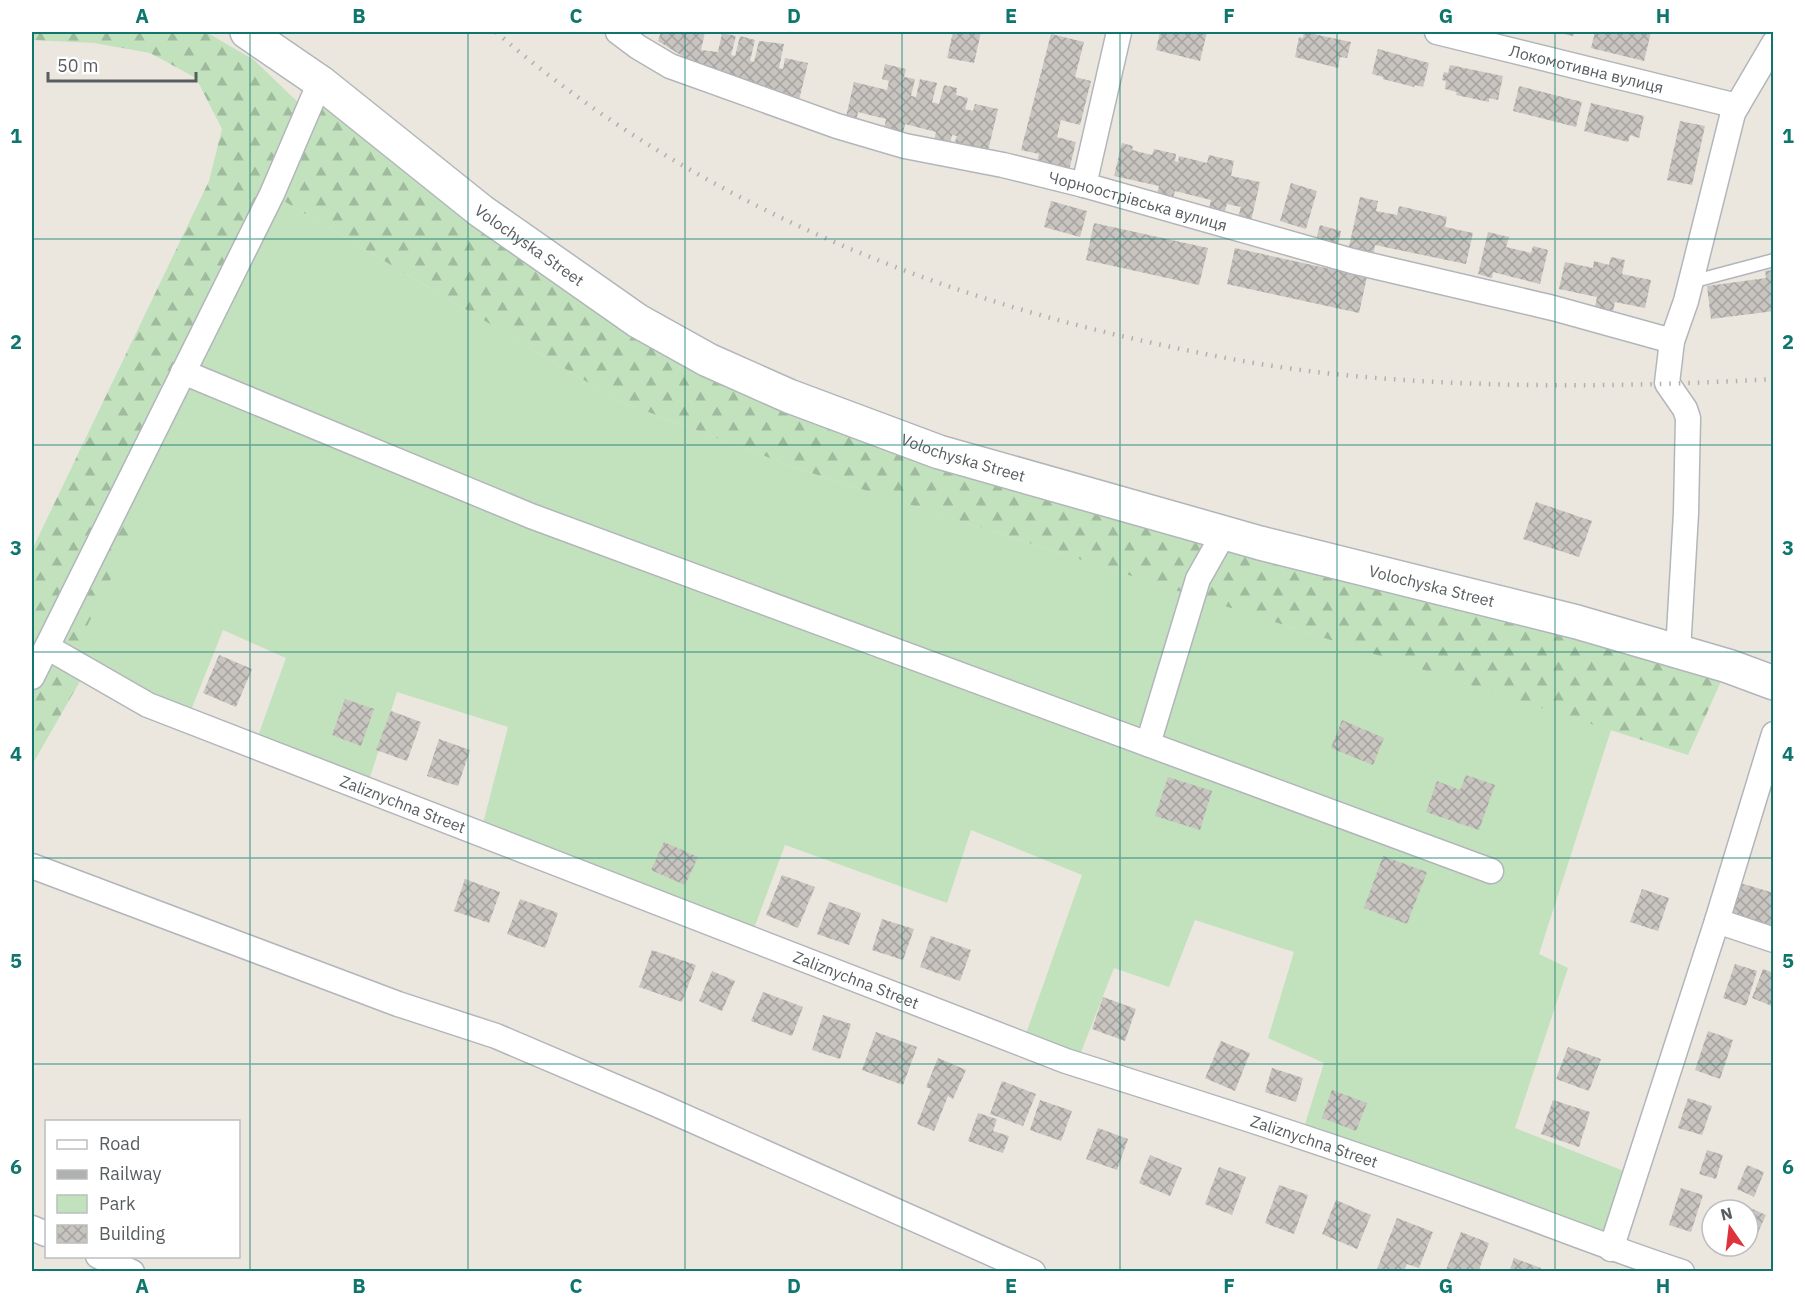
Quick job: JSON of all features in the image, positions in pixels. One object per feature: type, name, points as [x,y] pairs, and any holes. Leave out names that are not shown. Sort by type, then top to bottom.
[{"type":"main road","name":"Volochyska Street","points":[[247,32],[320,82],[481,211],[638,321],[708,360],[789,396],[939,452],[1260,543],[1577,622],[1678,651],[1773,683]]},
{"type":"street","name":"Чорноострівська вулиця","points":[[618,32],[670,66],[837,126],[905,146],[1003,165],[1084,185],[1352,261],[1553,308],[1672,341]]},
{"type":"street","points":[[1084,185],[1119,32]]},
{"type":"street","name":"Локомотивна вулиця","points":[[1437,32],[1737,106]]},
{"type":"street","points":[[1678,651],[1686,513],[1688,418],[1685,408],[1667,383],[1672,341],[1691,282],[1733,113],[1773,44]]},
{"type":"street","points":[[32,677],[272,194],[320,82]]},
{"type":"street","points":[[183,372],[531,516],[1491,872]]},
{"type":"street","points":[[1148,744],[1198,579],[1224,532]]},
{"type":"street","name":"Zaliznychna Street","points":[[47,647],[148,705],[1066,1062],[1218,1108],[1472,1196],[1611,1249],[1682,1272]]},
{"type":"street","points":[[1611,1249],[1717,921],[1773,734]]},
{"type":"street","points":[[32,866],[398,1004],[496,1036],[658,1105],[1033,1272]]},
{"type":"street","points":[[1717,921],[1773,940]]},
{"type":"street","points":[[100,1258],[132,1272]]},
{"type":"lane","points":[[1691,282],[1773,260]]},
{"type":"green space","points":[[32,32],[206,32],[254,60],[307,111],[320,82],[481,211],[789,396],[1728,666],[1688,755],[802,470],[619,401],[272,194],[112,516],[137,527],[70,660],[87,669],[32,765],[32,550],[209,181],[222,129],[196,78],[150,53],[94,43],[32,40]]},
{"type":"green space","points":[[272,194],[619,401],[802,470],[1611,730],[1539,954],[1568,968],[1515,1128],[1634,1175],[1611,1249],[1301,1137],[1324,1063],[1268,1038],[1294,952],[1195,920],[1169,987],[1114,968],[1076,1065],[1022,1045],[1082,875],[971,830],[947,903],[785,845],[750,939],[480,835],[508,727],[397,692],[366,790],[254,747],[286,658],[223,630],[187,720],[47,647]]},
{"type":"building","points":[[661,32],[705,32],[701,50],[718,52],[722,33],[736,36],[731,55],[735,56],[740,36],[755,40],[750,61],[754,62],[759,41],[784,44],[779,68],[783,69],[785,58],[808,63],[798,104],[697,65],[658,41]]},
{"type":"building","points":[[953,32],[981,32],[974,63],[947,58]]},
{"type":"building","points":[[1160,32],[1207,32],[1200,61],[1156,50]]},
{"type":"building","points":[[1304,32],[1351,42],[1347,58],[1340,57],[1338,68],[1295,57],[1299,37],[1303,38]]},
{"type":"building","points":[[1554,32],[1574,32],[1573,36]]},
{"type":"building","points":[[1595,32],[1651,32],[1644,61],[1591,48]]},
{"type":"building","points":[[1051,34],[1084,42],[1075,77],[1091,81],[1080,125],[1061,120],[1057,137],[1076,142],[1067,178],[1035,170],[1039,154],[1021,150]]},
{"type":"building","points":[[1378,49],[1429,63],[1423,87],[1415,85],[1414,87],[1372,74]]},
{"type":"building","points":[[885,64],[906,69],[904,77],[915,79],[911,96],[916,97],[920,79],[937,83],[932,102],[939,104],[944,85],[957,88],[956,95],[968,98],[965,109],[973,111],[975,104],[998,109],[986,159],[954,144],[957,136],[952,135],[949,148],[933,145],[936,132],[905,124],[902,138],[883,134],[886,119],[858,112],[856,123],[845,121],[854,82],[887,90],[889,81],[882,79]]},
{"type":"building","points":[[1450,65],[1503,76],[1498,100],[1489,98],[1489,102],[1456,95],[1457,92],[1445,89],[1446,81],[1442,80],[1444,72],[1448,73]]},
{"type":"building","points":[[1519,86],[1582,102],[1576,127],[1513,111]]},
{"type":"building","points":[[1591,103],[1644,116],[1639,138],[1630,135],[1628,142],[1584,131]]},
{"type":"building","points":[[1680,121],[1705,126],[1692,185],[1667,180]]},
{"type":"building","points":[[1122,143],[1133,146],[1132,150],[1152,155],[1154,149],[1176,154],[1175,161],[1178,162],[1179,156],[1207,163],[1209,155],[1234,161],[1231,176],[1260,182],[1251,221],[1238,218],[1241,207],[1227,204],[1223,218],[1208,214],[1211,200],[1175,191],[1172,201],[1156,197],[1159,186],[1114,176]]},
{"type":"building","points":[[1291,183],[1317,191],[1306,229],[1280,221]]},
{"type":"building","points":[[1360,197],[1378,201],[1376,211],[1397,215],[1399,206],[1447,217],[1445,227],[1473,233],[1466,264],[1375,245],[1373,257],[1348,251]]},
{"type":"building","points":[[1051,201],[1087,211],[1080,237],[1044,227]]},
{"type":"building","points":[[1094,223],[1208,248],[1199,285],[1086,260]]},
{"type":"building","points":[[1320,225],[1341,231],[1338,245],[1316,240]]},
{"type":"building","points":[[1488,232],[1509,237],[1506,247],[1531,253],[1533,246],[1548,250],[1540,284],[1493,272],[1492,278],[1478,274]]},
{"type":"building","points":[[1235,248],[1367,277],[1359,313],[1227,284]]},
{"type":"building","points":[[1611,257],[1625,260],[1622,274],[1651,280],[1645,308],[1615,302],[1613,311],[1595,307],[1597,297],[1559,289],[1565,262],[1593,268],[1594,261],[1609,265]]},
{"type":"building","points":[[1774,270],[1774,311],[1711,319],[1707,286],[1766,278],[1765,271]]},
{"type":"building","points":[[1536,502],[1592,521],[1579,557],[1523,539]]},
{"type":"building","points":[[219,655],[252,669],[236,707],[203,693]]},
{"type":"building","points":[[345,699],[374,709],[361,746],[332,735]]},
{"type":"building","points":[[391,711],[421,722],[407,761],[376,750]]},
{"type":"building","points":[[1342,720],[1384,738],[1373,765],[1331,748]]},
{"type":"building","points":[[439,739],[470,750],[458,786],[427,776]]},
{"type":"building","points":[[1466,775],[1495,785],[1479,830],[1426,812],[1437,781],[1460,790]]},
{"type":"building","points":[[1168,777],[1212,791],[1200,830],[1155,816]]},
{"type":"building","points":[[664,842],[698,857],[685,885],[651,870]]},
{"type":"building","points":[[1383,856],[1427,872],[1407,924],[1364,908]]},
{"type":"building","points":[[782,875],[815,887],[798,928],[766,915]]},
{"type":"building","points":[[465,879],[500,892],[489,923],[454,911]]},
{"type":"building","points":[[1740,883],[1774,893],[1774,930],[1730,918]]},
{"type":"building","points":[[1642,889],[1669,898],[1658,931],[1630,922]]},
{"type":"building","points":[[520,899],[558,913],[545,948],[507,934]]},
{"type":"building","points":[[829,902],[861,913],[849,945],[817,934]]},
{"type":"building","points":[[882,919],[914,929],[903,960],[872,950]]},
{"type":"building","points":[[931,936],[971,950],[960,981],[920,967]]},
{"type":"building","points":[[652,950],[696,965],[682,1002],[639,987]]},
{"type":"building","points":[[1735,964],[1757,971],[1746,1006],[1723,998]]},
{"type":"building","points":[[1763,969],[1774,973],[1774,1007],[1752,998]]},
{"type":"building","points":[[712,971],[735,981],[722,1011],[699,1001]]},
{"type":"building","points":[[763,992],[803,1007],[792,1036],[751,1021]]},
{"type":"building","points":[[1103,997],[1136,1009],[1125,1041],[1092,1029]]},
{"type":"building","points":[[823,1015],[851,1024],[840,1059],[812,1050]]},
{"type":"building","points":[[1708,1031],[1733,1040],[1720,1079],[1695,1070]]},
{"type":"building","points":[[876,1032],[917,1047],[903,1085],[862,1070]]},
{"type":"building","points":[[1221,1041],[1250,1053],[1235,1091],[1205,1078]]},
{"type":"building","points":[[1568,1047],[1601,1059],[1589,1091],[1556,1079]]},
{"type":"building","points":[[938,1058],[966,1070],[953,1099],[948,1096],[934,1131],[917,1124],[931,1089],[926,1087]]},
{"type":"building","points":[[1272,1068],[1303,1078],[1296,1102],[1265,1092]]},
{"type":"building","points":[[1002,1081],[1036,1094],[1023,1126],[990,1114]]},
{"type":"building","points":[[1332,1090],[1367,1103],[1356,1131],[1322,1118]]},
{"type":"building","points":[[1688,1098],[1712,1106],[1702,1135],[1678,1128]]},
{"type":"building","points":[[1040,1100],[1072,1111],[1061,1141],[1030,1130]]},
{"type":"building","points":[[1553,1100],[1590,1112],[1579,1147],[1541,1134]]},
{"type":"building","points":[[978,1113],[997,1119],[993,1131],[1009,1136],[1003,1153],[968,1141]]},
{"type":"building","points":[[1098,1128],[1128,1139],[1117,1170],[1086,1159]]},
{"type":"building","points":[[1707,1150],[1723,1155],[1716,1179],[1699,1174]]},
{"type":"building","points":[[1150,1155],[1182,1168],[1170,1196],[1139,1183]]},
{"type":"building","points":[[1747,1165],[1764,1172],[1754,1197],[1737,1189]]},
{"type":"building","points":[[1219,1167],[1246,1177],[1232,1215],[1205,1204]]},
{"type":"building","points":[[1279,1185],[1308,1195],[1294,1234],[1265,1223]]},
{"type":"building","points":[[1681,1188],[1703,1195],[1700,1198],[1691,1232],[1669,1225]]},
{"type":"building","points":[[1336,1200],[1371,1215],[1357,1249],[1322,1234]]},
{"type":"building","points":[[1760,1212],[1766,1215],[1760,1228]]},
{"type":"building","points":[[1397,1218],[1433,1232],[1419,1268],[1407,1264],[1404,1272],[1383,1272],[1377,1269]]},
{"type":"building","points":[[1461,1232],[1489,1243],[1478,1272],[1446,1270]]},
{"type":"building","points":[[1514,1258],[1541,1268],[1540,1272],[1509,1272]]},
{"type":"railway","points":[[496,32],[568,90],[645,142],[725,189],[808,230],[894,267],[982,298],[1072,324],[1252,363],[1321,373],[1397,380],[1505,385],[1613,385],[1774,379]]}]
